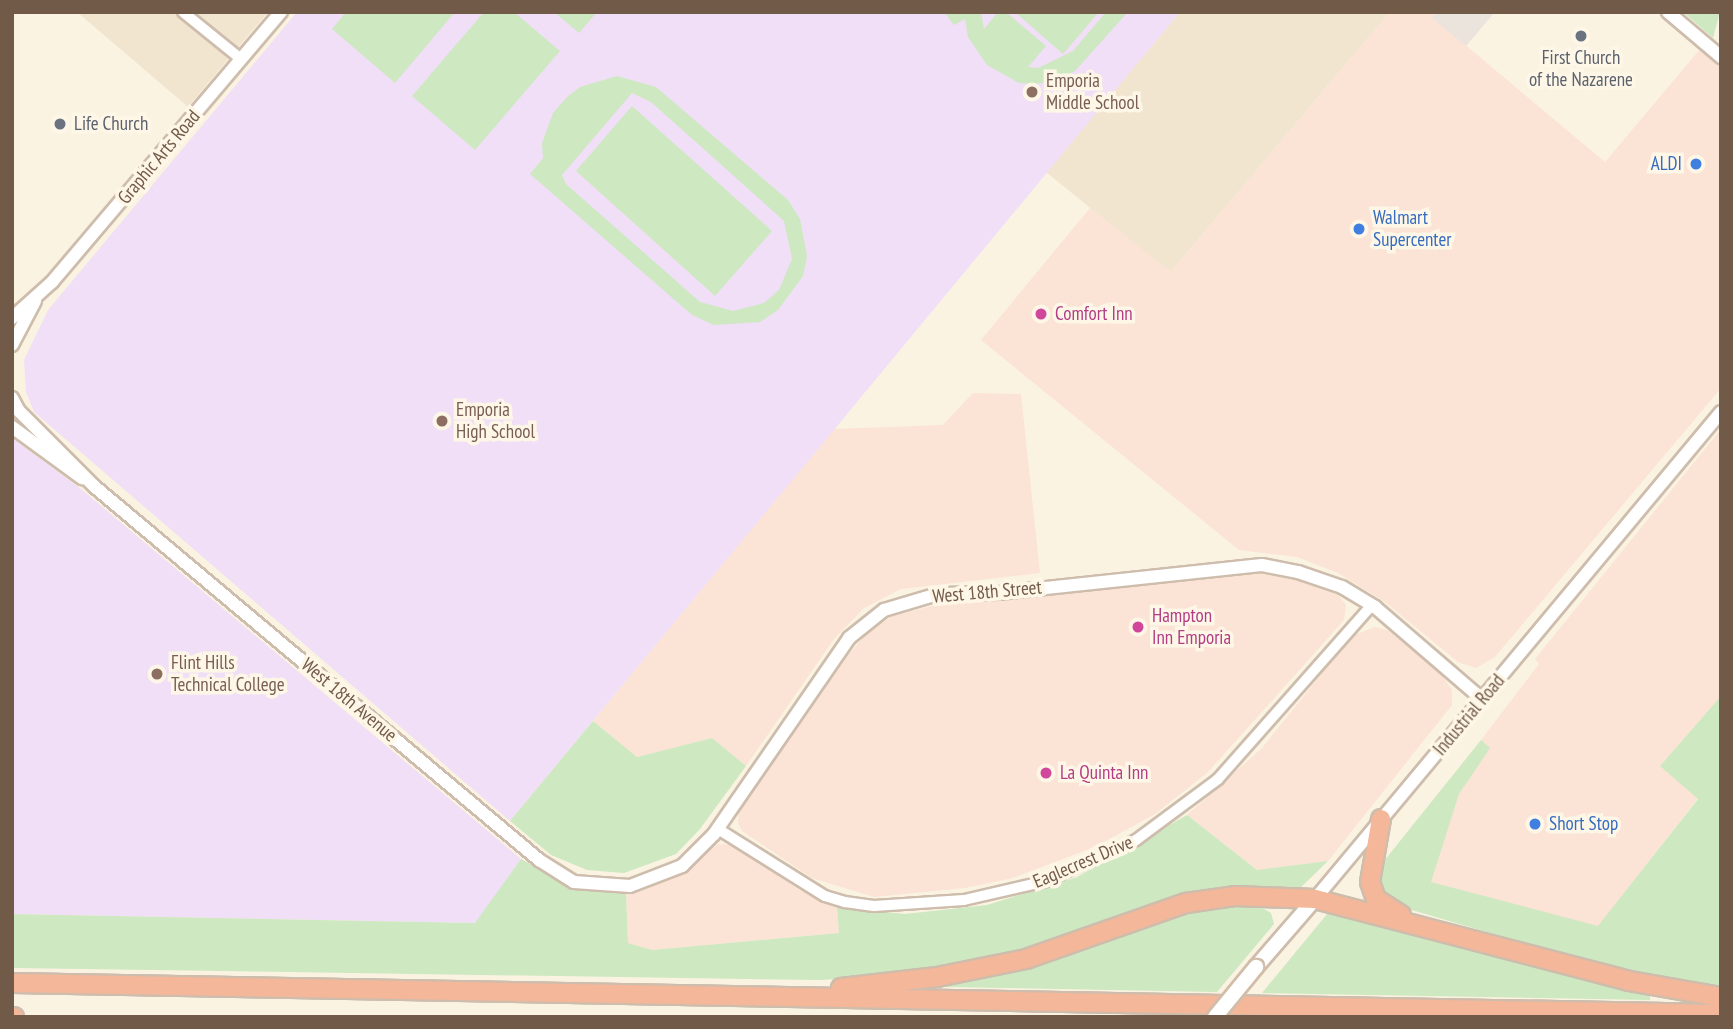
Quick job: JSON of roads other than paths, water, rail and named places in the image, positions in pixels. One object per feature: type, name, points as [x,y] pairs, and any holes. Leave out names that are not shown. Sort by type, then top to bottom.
[{"type":"highway","points":[[1381,819],[1370,882],[1376,899],[1390,911],[1424,925]]},
{"type":"highway","points":[[796,995],[937,977],[1026,958],[1186,903],[1235,896],[1315,898],[1629,981],[1721,997]]},
{"type":"highway","points":[[12,984],[796,995],[1188,1008],[1721,1014]]},
{"type":"main road","name":"Industrial Road","points":[[1215,1017],[1315,898]]},
{"type":"street","points":[[183,12],[241,59]]},
{"type":"street","name":"Graphic Arts Road","points":[[12,345],[35,301],[281,12]]},
{"type":"street","points":[[1668,12],[1721,57]]},
{"type":"street","name":"Graphic Arts Road","points":[[12,318],[35,301]]},
{"type":"street","name":"West 18th Avenue","points":[[12,398],[19,411],[72,459],[89,482]]},
{"type":"street","name":"Industrial Road","points":[[1315,898],[1721,412]]},
{"type":"street","name":"West 18th Avenue","points":[[12,427],[89,482],[545,864]]},
{"type":"street","name":"West 18th Street","points":[[545,864],[574,882],[631,886],[682,866],[718,829],[773,743],[849,638],[895,606],[938,594],[999,593],[1262,565],[1342,587],[1372,605],[1482,699]]},
{"type":"street","name":"Eaglecrest Drive","points":[[718,829],[825,896],[845,902],[883,906],[964,900],[1046,881],[1136,840],[1218,779],[1372,605]]},
{"type":"place","name":"First Church of the Nazarene","points":[[1581,36]]},
{"type":"place","name":"Emporia Middle School","points":[[1032,92]]},
{"type":"place","name":"Life Church","points":[[60,124]]},
{"type":"place","name":"ALDI","points":[[1696,164]]},
{"type":"place","name":"Walmart Supercenter","points":[[1359,229]]},
{"type":"place","name":"Comfort Inn","points":[[1041,314]]},
{"type":"place","name":"Emporia High School","points":[[442,421]]},
{"type":"place","name":"Hampton Inn Emporia","points":[[1138,627]]},
{"type":"place","name":"Flint Hills Technical College","points":[[157,674]]},
{"type":"place","name":"La Quinta Inn","points":[[1046,773]]},
{"type":"place","name":"Short Stop","points":[[1535,824]]}]
